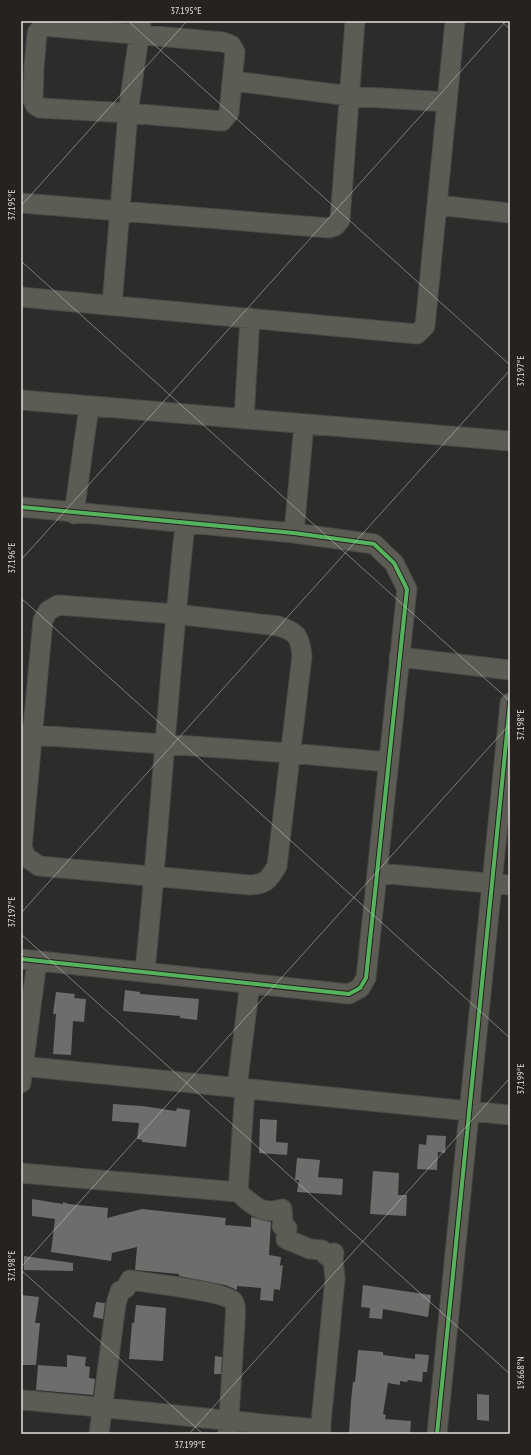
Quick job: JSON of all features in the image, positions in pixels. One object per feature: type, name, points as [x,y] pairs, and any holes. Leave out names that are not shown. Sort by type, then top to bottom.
[{"type":"street","points":[[21,203],[315,227],[329,228],[335,226],[340,220],[355,21]]},
{"type":"street","points":[[21,297],[417,334],[425,326],[454,21]]},
{"type":"street","points":[[43,26],[140,28],[223,42],[231,45],[235,52],[233,81],[229,113],[222,121],[128,112],[40,108],[35,105],[27,67],[38,33],[43,26]]},
{"type":"street","points":[[112,305],[128,112],[140,28]]},
{"type":"street","points":[[233,81],[350,96],[446,102]]},
{"type":"street","points":[[437,205],[510,213]]},
{"type":"street","points":[[244,419],[250,318]]},
{"type":"street","points":[[21,400],[510,441]]},
{"type":"street","points":[[74,514],[89,406]]},
{"type":"street","points":[[294,534],[304,424]]},
{"type":"street","points":[[21,507],[74,514],[294,534],[374,544],[394,563],[407,588],[366,978],[360,988],[349,994],[145,971],[29,960],[22,1071],[241,1087],[510,1115]]},
{"type":"street","points":[[145,971],[155,876],[175,614],[185,524]]},
{"type":"street","points":[[58,605],[175,614],[278,626],[292,631],[301,641],[302,656],[277,866],[270,878],[261,884],[250,885],[39,866],[26,857],[22,847],[26,735],[43,620],[48,610],[58,605]]},
{"type":"street","points":[[399,657],[510,670]]},
{"type":"street","points":[[437,1434],[510,703]]},
{"type":"street","points":[[26,735],[290,753],[388,762]]},
{"type":"street","points":[[378,873],[510,885]]},
{"type":"street","points":[[238,1192],[241,1087],[250,983]]},
{"type":"street","points":[[21,1174],[238,1192],[254,1206],[264,1212],[274,1212],[282,1209],[282,1226],[287,1228],[286,1239],[310,1248],[322,1250],[326,1255],[334,1253],[333,1260],[336,1278],[321,1431],[228,1428],[101,1406],[21,1400]]},
{"type":"street","points":[[99,1434],[101,1406],[116,1304],[120,1291],[126,1288],[130,1280],[198,1291],[225,1297],[233,1301],[235,1305],[235,1322],[228,1428]]},
{"type":"building","points":[[125,990],[140,992],[140,994],[199,999],[197,1020],[180,1018],[180,1016],[123,1011]]},
{"type":"building","points":[[56,992],[75,994],[74,998],[86,999],[84,1022],[73,1021],[71,1055],[53,1054],[56,1014],[53,1014]]},
{"type":"building","points":[[113,1104],[142,1106],[176,1111],[177,1108],[190,1110],[186,1147],[142,1142],[142,1140],[137,1139],[139,1123],[112,1121]]},
{"type":"building","points":[[260,1119],[277,1120],[276,1142],[288,1143],[287,1155],[259,1153]]},
{"type":"building","points":[[427,1135],[446,1136],[445,1153],[438,1152],[437,1170],[417,1169],[419,1144],[426,1145]]},
{"type":"building","points":[[297,1158],[320,1160],[318,1177],[343,1179],[342,1195],[297,1192],[299,1180],[295,1180]]},
{"type":"building","points":[[373,1171],[399,1173],[398,1195],[407,1195],[406,1216],[370,1214]]},
{"type":"building","points":[[32,1199],[63,1204],[63,1202],[108,1208],[107,1218],[142,1209],[226,1218],[225,1225],[251,1227],[251,1217],[271,1222],[269,1255],[281,1257],[280,1266],[283,1265],[280,1290],[274,1289],[273,1301],[260,1300],[261,1288],[237,1286],[237,1290],[225,1285],[179,1276],[179,1274],[135,1270],[137,1247],[112,1253],[111,1261],[51,1252],[55,1219],[32,1216]]},
{"type":"building","points":[[24,1256],[73,1263],[73,1271],[24,1270]]},
{"type":"building","points":[[363,1285],[431,1295],[428,1317],[383,1309],[382,1319],[369,1318],[370,1308],[361,1307]]},
{"type":"building","points":[[21,1295],[39,1297],[35,1323],[40,1323],[36,1365],[21,1365]]},
{"type":"building","points":[[96,1302],[105,1303],[103,1319],[93,1317]]},
{"type":"building","points":[[136,1305],[166,1308],[163,1361],[129,1359],[132,1323],[134,1323]]},
{"type":"building","points":[[358,1350],[383,1352],[383,1355],[415,1359],[415,1354],[429,1355],[427,1372],[423,1372],[422,1382],[408,1380],[407,1382],[400,1381],[400,1385],[388,1383],[383,1414],[386,1415],[385,1419],[411,1421],[410,1434],[349,1434],[353,1382],[355,1382]]},
{"type":"building","points":[[67,1355],[86,1357],[85,1366],[90,1367],[89,1378],[95,1379],[93,1395],[36,1390],[38,1365],[67,1367]]},
{"type":"building","points":[[215,1356],[222,1357],[221,1374],[214,1374]]},
{"type":"building","points":[[477,1394],[489,1395],[489,1421],[477,1420]]},
{"type":"cycle path","points":[[21,507],[294,533],[374,544],[394,563],[407,589],[366,978],[360,988],[349,994],[21,959]]},
{"type":"cycle path","points":[[437,1434],[510,703]]}]
